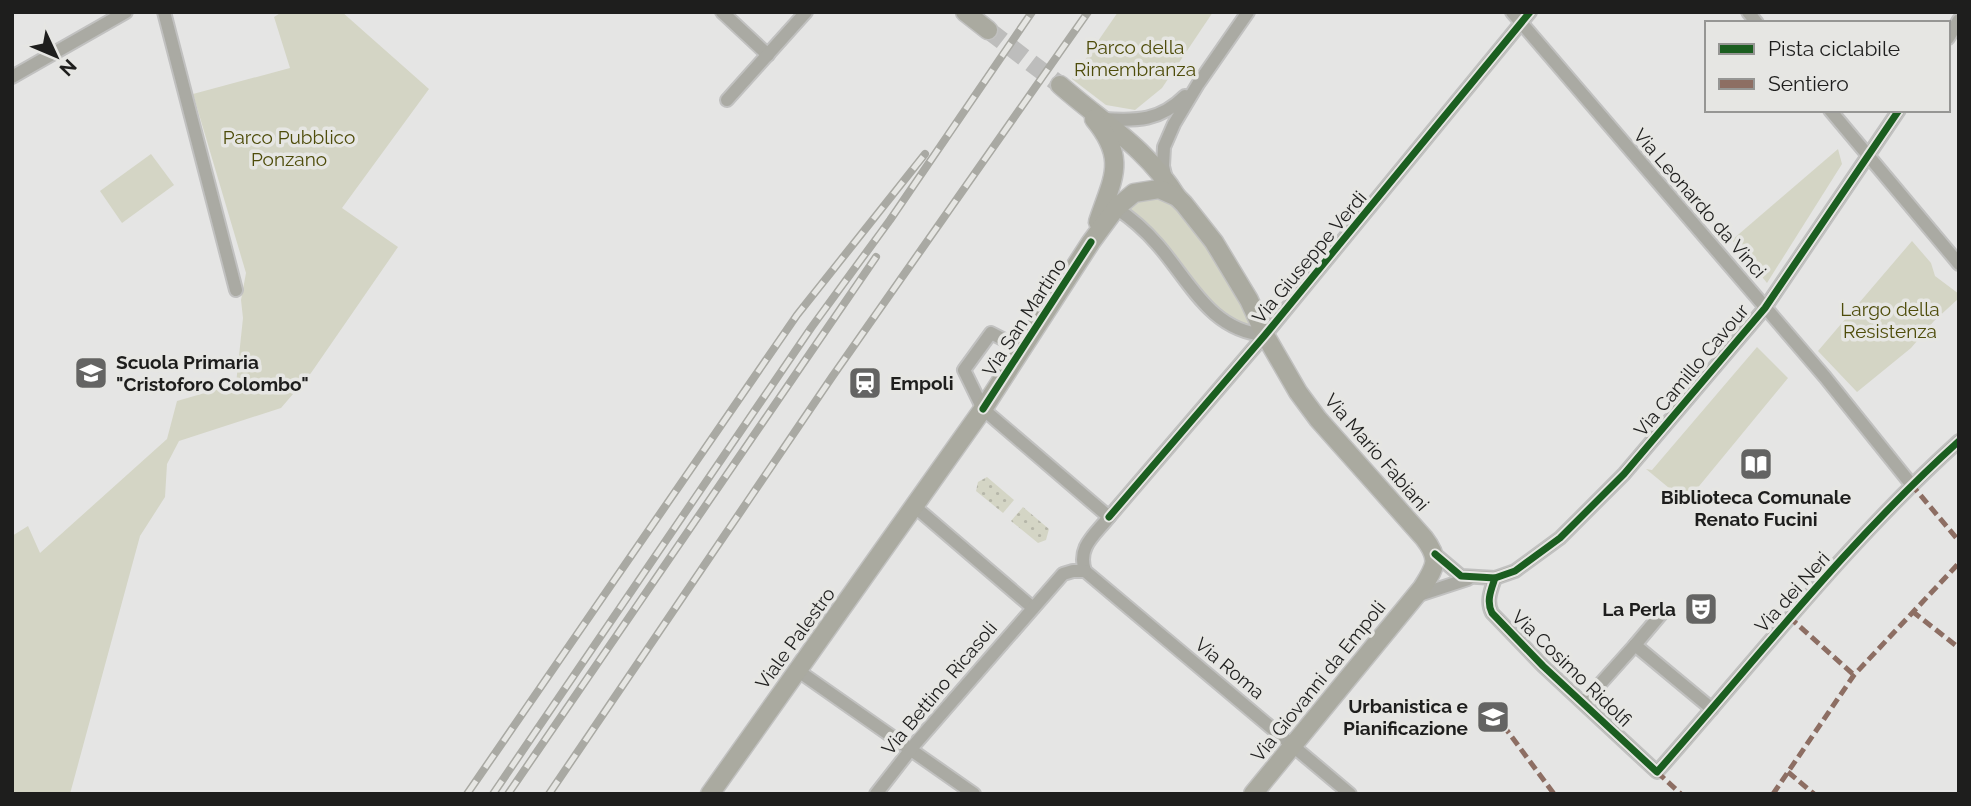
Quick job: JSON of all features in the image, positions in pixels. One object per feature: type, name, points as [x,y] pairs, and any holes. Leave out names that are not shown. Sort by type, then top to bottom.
[{"type":"main road","points":[[965,12],[988,30]]},
{"type":"main road","points":[[1060,85],[1083,105],[1104,131],[1113,149],[1113,182],[1091,242]]},
{"type":"main road","name":"Via Mario Fabiani","points":[[1083,105],[1127,138],[1167,180],[1214,242],[1249,300],[1265,335],[1298,392],[1318,419],[1424,538],[1435,554]]},
{"type":"main road","points":[[1091,242],[1116,208],[1126,198],[1142,190],[1159,189],[1181,200]]},
{"type":"main road","name":"Via San Martino","points":[[914,506],[983,409],[1091,242]]},
{"type":"main road","name":"Viale Palestro","points":[[710,794],[914,506]]},
{"type":"main road","name":"Via Giovanni da Empoli","points":[[1253,794],[1416,596],[1434,569],[1435,554]]},
{"type":"street","points":[[12,77],[126,12]]},
{"type":"street","points":[[164,12],[236,290]]},
{"type":"street","points":[[722,12],[768,55]]},
{"type":"street","points":[[727,100],[806,12]]},
{"type":"street","points":[[1167,180],[1163,166],[1164,148],[1174,124],[1248,12]]},
{"type":"street","name":"Via Leonardo da Vinci","points":[[1512,12],[1825,377],[1911,484]]},
{"type":"street","name":"Via Giuseppe Verdi","points":[[1086,572],[1082,562],[1083,550],[1109,517],[1265,335],[1530,12]]},
{"type":"street","points":[[1104,119],[1147,119],[1173,108],[1198,84]]},
{"type":"street","points":[[1832,112],[1959,264]]},
{"type":"street","name":"Via Camillo Cavour","points":[[1475,578],[1495,578],[1514,571],[1560,538],[1624,474],[1765,308],[1896,112]]},
{"type":"street","points":[[1116,208],[1136,223],[1158,246],[1209,309],[1233,328],[1265,335]]},
{"type":"street","points":[[1022,349],[991,333],[964,370],[983,409],[1109,517]]},
{"type":"street","name":"Via dei Neri","points":[[1657,772],[1789,617],[1911,484],[1959,441]]},
{"type":"street","points":[[914,506],[1033,608]]},
{"type":"street","name":"Via Mario Fabiani","points":[[1435,554],[1461,576],[1475,578]]},
{"type":"street","name":"Via Bettino Ricasoli","points":[[876,794],[1063,574],[1073,571],[1086,572]]},
{"type":"street","name":"Via Roma","points":[[1086,572],[1350,794]]},
{"type":"street","points":[[1416,596],[1475,578]]},
{"type":"street","name":"Via Cosimo Ridolfi","points":[[1495,578],[1489,596],[1489,607],[1493,613],[1543,666],[1657,772]]},
{"type":"street","points":[[1584,702],[1662,613]]},
{"type":"street","points":[[1635,645],[1712,709]]},
{"type":"street","points":[[797,670],[974,794]]},
{"type":"green space","name":"Parco Pubblico Ponzano","points":[[282,12],[342,12],[429,89],[342,208],[398,247],[311,373],[281,408],[179,441],[167,464],[165,497],[140,536],[70,794],[12,794],[12,536],[28,526],[40,553],[167,439],[177,401],[236,384],[243,318],[241,300],[246,273],[193,94],[290,68],[274,17]]},
{"type":"green space","name":"Parco della Rimembranza","points":[[1118,12],[1213,12],[1162,88],[1135,110],[1106,105],[1072,79]]},
{"type":"green space","points":[[1838,149],[1842,164],[1767,283],[1732,240]]},
{"type":"green space","points":[[151,154],[174,185],[122,223],[100,191]]},
{"type":"green space","points":[[1172,194],[1265,335],[1233,328],[1129,217],[1126,198]]},
{"type":"green space","name":"Largo della Resistenza","points":[[1912,241],[1931,263],[1935,276],[1959,294],[1959,298],[1934,321],[1911,348],[1857,392],[1818,351]]},
{"type":"green space","points":[[1757,347],[1788,378],[1686,502],[1646,469],[1652,470]]},
{"type":"green space","points":[[987,477],[1014,500],[1003,513],[976,491],[978,482]]},
{"type":"green space","points":[[1023,507],[1049,529],[1046,540],[1038,543],[1011,521]]},
{"type":"tunnel","points":[[988,30],[1060,85]]},
{"type":"railway","points":[[493,794],[811,328],[890,220],[1032,12]]},
{"type":"railway","points":[[549,794],[832,377],[1088,12]]},
{"type":"railway","points":[[467,794],[797,315],[925,154]]},
{"type":"railway","points":[[508,794],[876,257]]},
{"type":"marked path","points":[[1911,484],[1959,541]]},
{"type":"marked path","points":[[1773,794],[1854,675],[1959,563]]},
{"type":"marked path","points":[[1912,611],[1959,648]]},
{"type":"marked path","points":[[1789,617],[1854,675]]},
{"type":"marked path","points":[[1503,725],[1554,794]]},
{"type":"marked path","points":[[1657,772],[1681,794]]},
{"type":"marked path","points":[[1788,772],[1814,794]]},
{"type":"cycle path","points":[[1109,517],[1265,335],[1530,12]]},
{"type":"cycle path","points":[[1435,554],[1461,576],[1495,578],[1515,571],[1560,538],[1624,474],[1765,308],[1898,112]]},
{"type":"cycle path","points":[[983,409],[1091,242]]},
{"type":"cycle path","points":[[1495,578],[1489,600],[1492,613],[1543,666],[1657,772],[1841,560],[1918,479],[1959,441]]},
{"type":"place","name":"Scuola Primaria \"Cristoforo Colombo\"","points":[[91,373]]},
{"type":"place","name":"Empoli","points":[[865,383]]},
{"type":"place","name":"Biblioteca Comunale Renato Fucini","points":[[1756,464]]},
{"type":"place","name":"La Perla","points":[[1701,609]]},
{"type":"place","name":"Urbanistica e Pianificazione","points":[[1493,717]]}]
